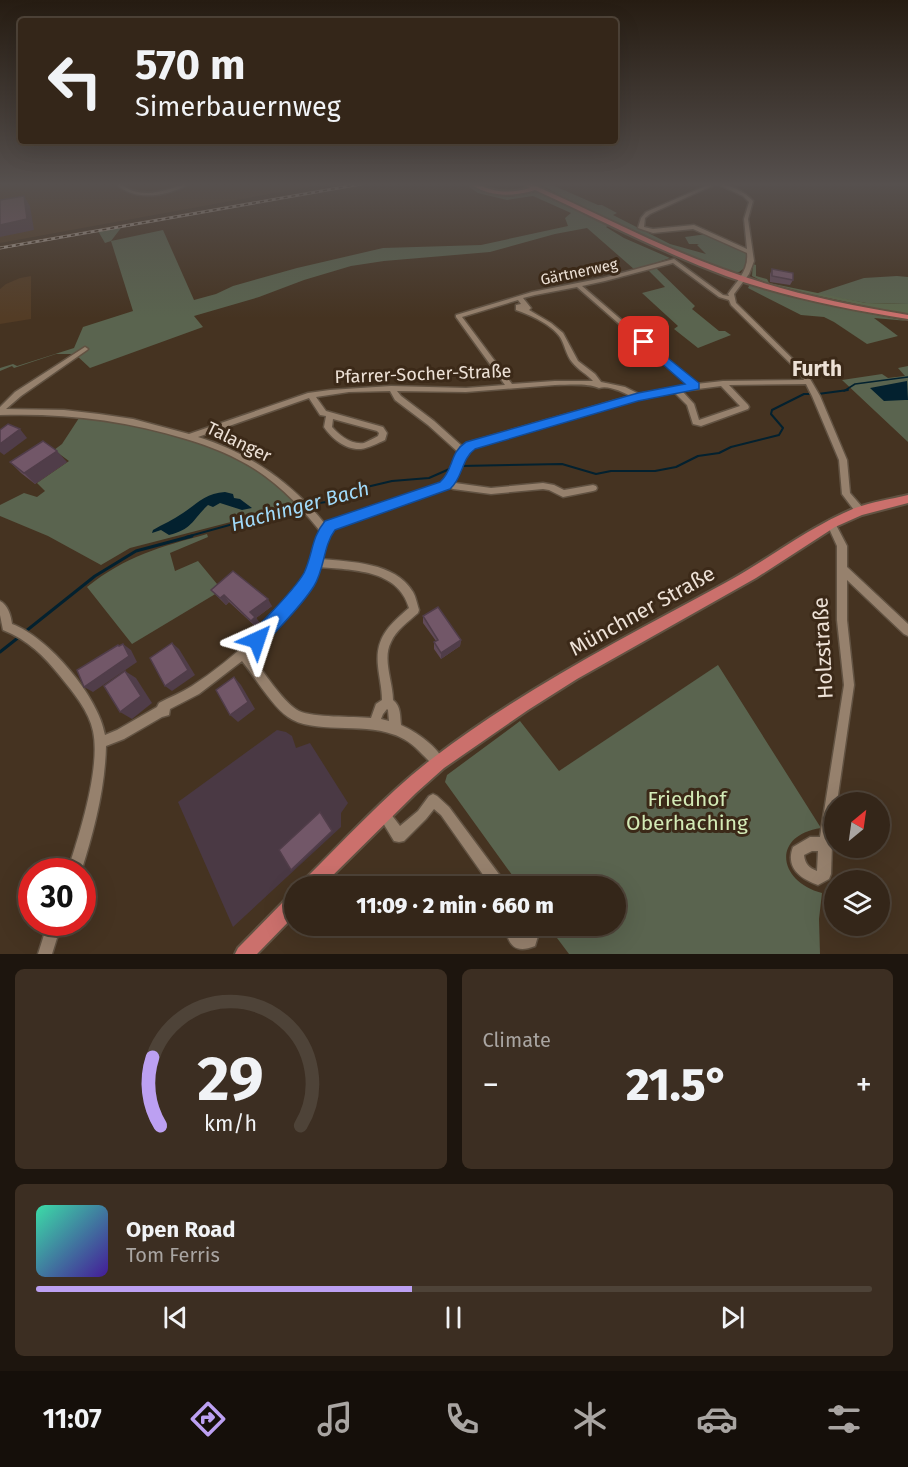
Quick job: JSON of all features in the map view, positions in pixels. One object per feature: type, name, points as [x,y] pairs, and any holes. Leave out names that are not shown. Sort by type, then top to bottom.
[{"type":"main road","points":[[622,229],[663,248],[743,278],[838,304],[908,317]]},
{"type":"main road","name":"Münchner Straße","points":[[320,876],[410,787],[439,762],[572,674],[752,574],[831,524],[860,511],[908,499]]},
{"type":"main road","points":[[244,954],[284,913]]},
{"type":"street","points":[[643,229],[652,231],[673,229]]},
{"type":"street","points":[[699,229],[751,253]]},
{"type":"street","points":[[731,299],[731,294],[750,265],[751,253],[747,229]]},
{"type":"street","name":"Gärtnerweg","points":[[510,386],[458,316],[519,297],[617,277],[674,261],[721,296],[731,299],[736,308],[800,368],[808,382]]},
{"type":"street","points":[[578,285],[694,386]]},
{"type":"street","points":[[519,297],[525,308],[560,333],[568,344],[574,361],[597,380],[599,386]]},
{"type":"street","points":[[0,412],[18,394],[85,349]]},
{"type":"street","name":"Pfarrer-Socher-Straße","points":[[189,437],[310,395],[327,392],[391,388],[469,390],[548,382],[624,390],[638,397]]},
{"type":"street","points":[[101,742],[120,735],[166,708],[196,689],[243,653],[308,581],[316,563],[325,530],[336,522],[449,483],[462,451],[481,442],[638,397],[676,389],[723,383],[808,382],[843,460],[846,494],[860,511]]},
{"type":"street","points":[[676,389],[690,404],[696,422],[701,423],[746,407],[723,383]]},
{"type":"street","points":[[391,388],[398,398],[462,451]]},
{"type":"street","points":[[310,395],[323,413],[380,429],[383,433],[382,438],[363,447],[340,440],[334,437],[328,427],[330,416]]},
{"type":"street","points":[[0,412],[106,417],[189,437]]},
{"type":"street","name":"Talanger","points":[[189,437],[258,467],[304,506],[325,530]]},
{"type":"street","points":[[449,483],[453,486],[491,491],[543,486],[551,487],[563,494],[593,488]]},
{"type":"street","name":"Holzstraße","points":[[831,524],[842,546],[842,620],[848,698],[833,792]]},
{"type":"street","points":[[316,563],[357,566],[378,572],[404,585],[413,597],[414,609],[393,630],[383,651],[388,692],[387,703]]},
{"type":"street","points":[[842,568],[908,631]]},
{"type":"street","points":[[0,606],[6,616],[3,628],[24,633],[67,675],[94,718],[101,742],[94,790],[77,858]]},
{"type":"street","points":[[243,653],[293,714],[318,720],[375,723],[395,727],[425,745],[439,762]]},
{"type":"street","points":[[387,703],[393,707],[395,727]]},
{"type":"street","points":[[375,723],[378,711],[382,705],[387,703]]},
{"type":"street","points":[[383,813],[399,836],[422,815],[434,800],[445,811],[492,876]]},
{"type":"street","points":[[45,954],[51,936]]},
{"type":"street","points":[[514,936],[522,943],[530,941],[531,936]]},
{"type":"shaded area","points":[[0,229],[80,229],[0,243]]},
{"type":"shaded area","points":[[99,229],[116,229],[0,249],[0,246]]},
{"type":"shaded area","points":[[31,276],[31,319],[0,324],[0,289],[20,278]]},
{"type":"shaded area","points":[[277,730],[292,736],[296,748],[310,743],[348,803],[341,813],[341,827],[288,876],[284,876],[284,880],[233,927],[178,802]]},
{"type":"green space","points":[[117,229],[121,229],[111,241],[105,243],[98,231]]},
{"type":"green space","points":[[556,229],[584,229],[490,252],[351,266],[194,316],[203,327],[90,368],[75,354],[56,354],[14,368],[12,366],[0,371],[0,368],[13,364],[17,366],[74,348],[83,327],[133,311],[111,241],[163,230],[194,300],[297,268],[383,248],[481,245]]},
{"type":"green space","points":[[588,229],[608,229],[624,238],[670,258],[635,270]]},
{"type":"green space","points":[[625,229],[640,229],[670,244],[706,254],[697,245],[699,244],[689,244],[685,237],[707,234],[746,252],[748,257],[746,267],[739,272],[733,272]]},
{"type":"green space","points":[[753,264],[756,265],[756,276],[767,279],[769,283],[866,303],[908,304],[908,315],[764,282],[752,276]]},
{"type":"green space","points":[[655,267],[695,306],[692,309],[719,331],[725,331],[731,335],[698,348],[674,329],[678,326],[642,293],[665,287],[647,269]]},
{"type":"green space","points":[[908,277],[908,304],[866,303],[815,294],[864,278]]},
{"type":"green space","points":[[750,284],[846,309],[908,321],[874,318],[898,336],[867,344],[834,322],[824,317],[801,315],[748,288]]},
{"type":"green space","points":[[908,366],[908,442],[842,380],[882,374],[888,378],[905,376],[898,368]]},
{"type":"green space","points":[[79,418],[137,425],[167,432],[227,453],[254,468],[277,485],[297,505],[130,548],[101,565],[48,536],[0,516],[0,505],[24,493],[37,497],[45,491],[37,483],[69,461],[54,450],[62,444]]},
{"type":"green space","points":[[207,534],[208,537],[170,553],[175,571],[198,561],[222,590],[132,644],[87,587],[101,576],[130,560],[159,548]]},
{"type":"green space","name":"Friedhof Oberhaching","points":[[718,665],[821,828],[805,833],[794,840],[788,849],[786,859],[789,870],[797,879],[822,893],[819,919],[820,954],[569,954],[556,936],[626,936],[626,876],[513,876],[445,782],[447,775],[520,721],[559,771]]},
{"type":"water","points":[[907,381],[908,400],[884,401],[870,388]]},
{"type":"water","points":[[225,492],[233,494],[234,498],[240,499],[252,508],[242,510],[220,503],[213,507],[208,505],[192,523],[177,533],[169,535],[161,530],[152,533],[153,530],[202,499]]},
{"type":"building","points":[[772,269],[793,273],[793,280],[772,276]]},
{"type":"building","points":[[8,424],[20,429],[0,444],[0,430]]},
{"type":"building","points":[[43,441],[57,451],[24,473],[10,462]]},
{"type":"building","points":[[233,571],[268,599],[250,612],[255,617],[251,621],[224,595],[220,598],[211,590]]},
{"type":"building","points":[[438,607],[461,640],[441,653],[434,642],[438,640],[423,616]]},
{"type":"building","points":[[172,643],[188,670],[165,686],[150,658]]},
{"type":"building","points":[[123,644],[129,656],[84,687],[77,670]]},
{"type":"building","points":[[125,671],[141,696],[120,712],[104,686]]},
{"type":"building","points":[[234,677],[248,702],[230,715],[216,690]]},
{"type":"building","points":[[320,812],[332,831],[291,870],[279,850]]},
{"type":"waterway","name":"Hachinger Bach","points":[[845,390],[855,384],[908,377]]},
{"type":"waterway","name":"Hachinger Bach","points":[[818,394],[845,390]]},
{"type":"waterway","name":"Hachinger Bach","points":[[460,466],[562,464],[596,474],[611,471],[655,471],[676,467],[698,456],[719,453],[731,447],[779,435],[783,428],[771,414],[772,410],[804,394],[812,394]]},
{"type":"waterway","name":"Hachinger Bach","points":[[305,505],[326,502],[354,490],[392,481],[429,478],[454,467]]},
{"type":"waterway","name":"Hachinger Bach","points":[[186,537],[299,506]]},
{"type":"waterway","name":"Hachinger Bach","points":[[26,631],[95,576],[136,551],[192,536]]},
{"type":"waterway","name":"Hachinger Bach","points":[[0,652],[19,637]]},
{"type":"railway","points":[[0,248],[110,229]]},
{"type":"district","name":"Furth","points":[[817,369]]},
{"type":"route","points":[[257,640],[308,581],[313,573],[322,536],[330,525],[445,486],[452,480],[462,451],[470,445],[638,397],[694,386],[644,342]]}]
